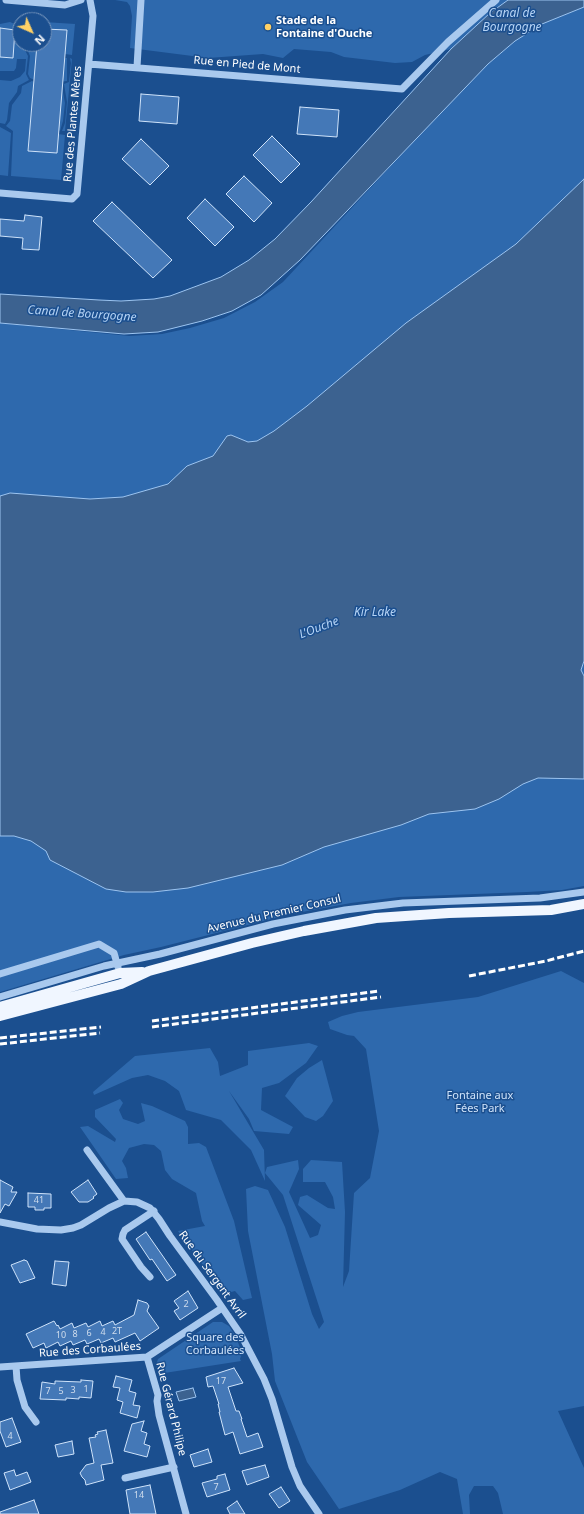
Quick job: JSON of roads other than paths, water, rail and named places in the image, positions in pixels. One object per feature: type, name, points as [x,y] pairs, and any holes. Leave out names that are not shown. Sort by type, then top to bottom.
[{"type":"main road","name":"Avenue du Premier Consul","points":[[0,1016],[114,986],[146,972],[304,930],[376,918],[551,910],[584,904]]},
{"type":"main road","name":"Avenue du Premier Consul","points":[[0,1007],[118,968],[146,972]]},
{"type":"main road","points":[[114,986],[118,968]]},
{"type":"street","points":[[6,0],[65,5],[81,0]]},
{"type":"street","name":"Rue des Plantes Mères","points":[[0,193],[72,199],[76,196],[94,16],[90,0]]},
{"type":"street","points":[[137,67],[141,0]]},
{"type":"street","name":"Rue en Pied de Mont","points":[[89,64],[402,89],[448,42],[496,0]]},
{"type":"street","name":"Avenue du Premier Consul","points":[[0,997],[104,966],[118,968],[273,924],[345,910],[403,902],[540,898],[584,892]]},
{"type":"street","points":[[0,974],[99,944],[114,953],[118,968]]},
{"type":"street","points":[[87,1150],[124,1201]]},
{"type":"street","points":[[0,1222],[37,1229],[61,1230],[73,1228],[89,1221],[109,1208],[124,1201],[144,1204],[154,1211],[125,1230],[122,1239],[150,1278]]},
{"type":"street","name":"Rue du Sergent Avril","points":[[154,1211],[170,1236],[241,1335],[264,1379],[272,1399],[292,1467],[300,1486],[319,1514]]},
{"type":"street","name":"Rue des Corbaulées","points":[[0,1367],[26,1364],[147,1357],[222,1308]]},
{"type":"street","name":"Rue Gérard Philipe","points":[[147,1357],[158,1395],[157,1401],[159,1415],[186,1514]]},
{"type":"street","points":[[16,1366],[17,1380],[25,1406],[36,1422]]},
{"type":"street","name":"Rue Gérard Philipe","points":[[125,1478],[174,1467]]},
{"type":"water","name":"Canal de Bourgogne","points":[[508,0],[584,0],[584,7],[542,24],[515,41],[488,64],[300,260],[261,295],[232,311],[202,321],[158,332],[124,334],[0,323],[0,294],[121,301],[154,299],[170,296],[221,277],[249,260],[275,239],[311,202],[451,49],[490,13]]},
{"type":"water","name":"Kir Lake","points":[[584,179],[584,661],[581,670],[584,676],[584,779],[538,778],[523,784],[499,799],[475,809],[429,814],[401,825],[324,847],[282,865],[188,888],[153,892],[126,892],[106,889],[50,860],[46,851],[31,841],[14,836],[0,836],[0,496],[10,493],[90,499],[123,497],[168,484],[187,466],[213,456],[227,436],[231,435],[248,442],[257,441],[274,431],[307,406],[406,323],[516,244]]},
{"type":"water","points":[[193,1388],[196,1397],[179,1401],[176,1392]]},
{"type":"railway","points":[[469,976],[546,961],[584,951]]},
{"type":"railway","points":[[152,1021],[379,991]]},
{"type":"railway","points":[[152,1027],[381,997]]},
{"type":"railway","points":[[0,1038],[101,1027]]},
{"type":"railway","points":[[0,1044],[100,1033]]},
{"type":"place","name":"Stade de la Fontaine d'Ouche","points":[[268,27]]},
{"type":"water label","name":"L'Ouche","points":[[319,628]]},
{"type":"park label","name":"Fontaine aux Fées Park","points":[[480,1102]]},
{"type":"park label","name":"Square des Corbaulées","points":[[215,1344]]}]
